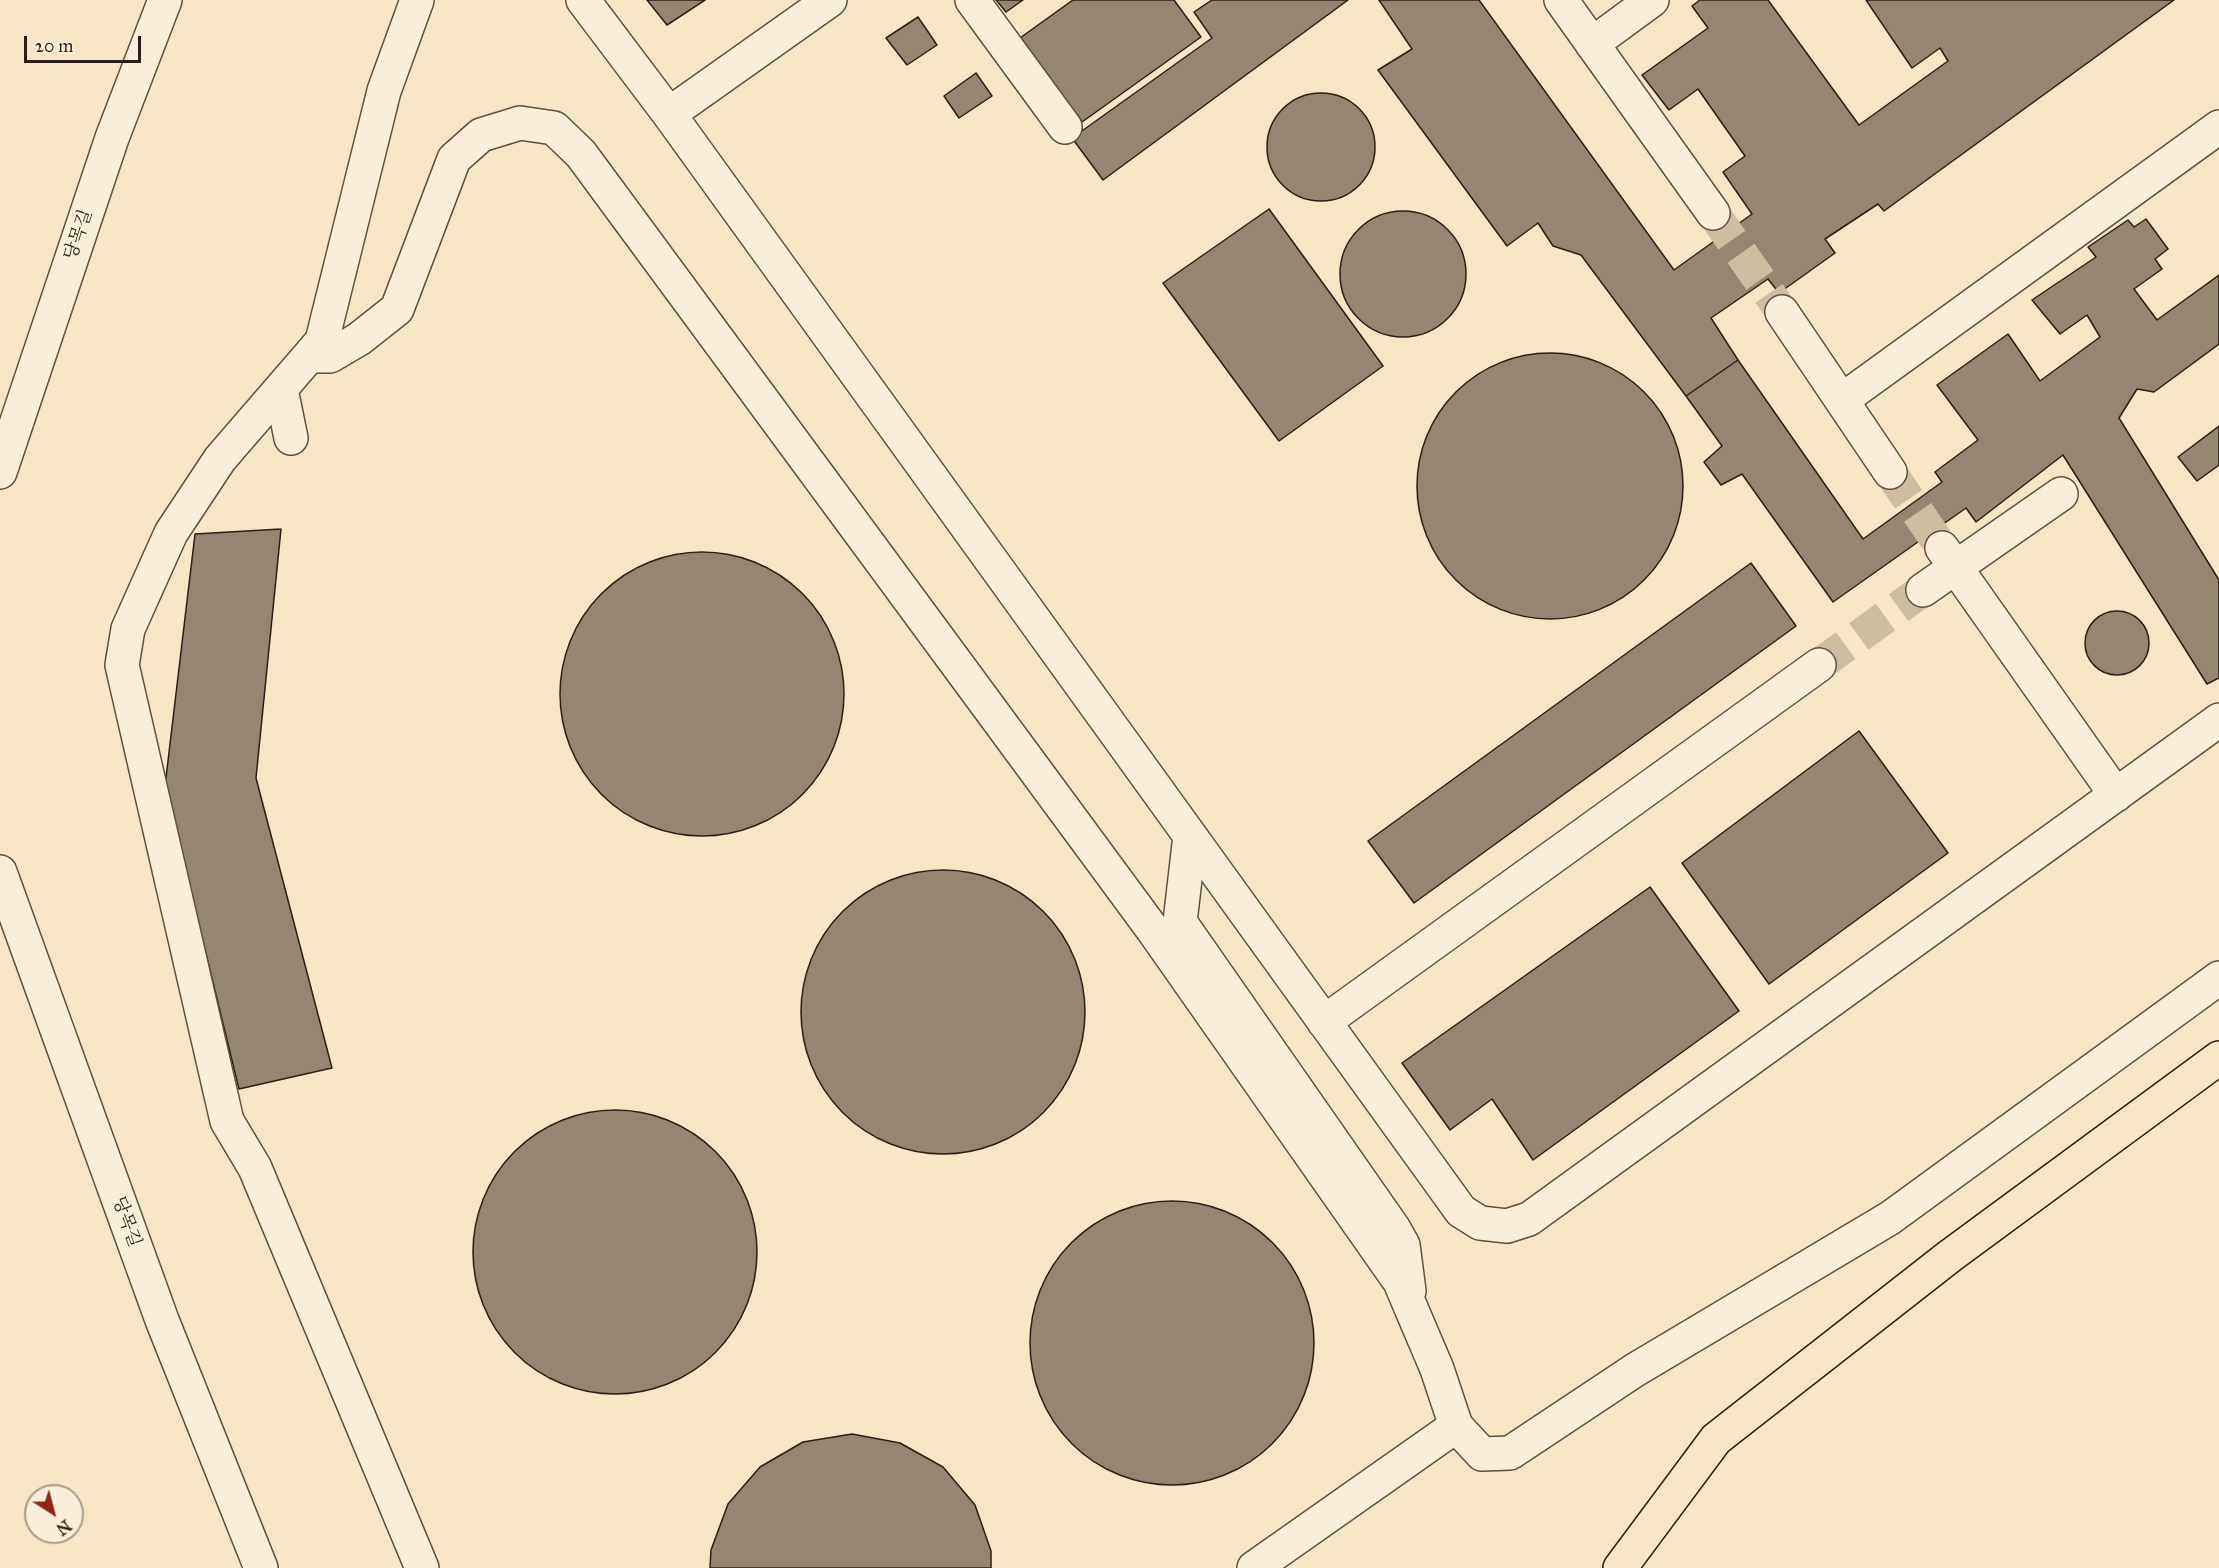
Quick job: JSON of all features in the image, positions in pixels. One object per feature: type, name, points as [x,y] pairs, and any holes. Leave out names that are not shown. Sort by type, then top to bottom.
[{"type":"main road","points":[[1620,1568],[1716,1439],[1950,1256],[2219,1058]]},
{"type":"street","name":"당목길","points":[[0,472],[112,138],[165,0]]},
{"type":"street","points":[[417,0],[384,91],[322,341],[220,459],[171,533],[128,629],[122,665],[227,1121],[255,1168],[422,1568]]},
{"type":"street","points":[[583,0],[669,114],[1461,1211],[1480,1223],[1507,1226],[1529,1219],[2219,720]]},
{"type":"street","points":[[669,114],[830,0]]},
{"type":"street","points":[[972,0],[1065,127]]},
{"type":"street","points":[[1561,0],[1713,213]]},
{"type":"street","points":[[1592,44],[1652,0]]},
{"type":"street","points":[[310,356],[330,356],[359,339],[397,309],[454,159],[481,135],[510,126],[520,123],[554,128],[581,154],[1153,930],[1400,1282],[1437,1370],[1456,1426],[1482,1454],[1510,1453],[1635,1370],[1890,1218],[2219,978]]},
{"type":"street","points":[[1842,400],[2219,127]]},
{"type":"street","points":[[1782,312],[1890,472]]},
{"type":"street","points":[[281,389],[291,438]]},
{"type":"street","points":[[1923,590],[1949,558],[2061,494]]},
{"type":"street","points":[[1949,558],[2116,795]]},
{"type":"street","points":[[1324,1023],[1819,665]]},
{"type":"street","points":[[1190,836],[1180,922],[1394,1229],[1403,1245],[1411,1308]]},
{"type":"street","name":"당목길","points":[[0,872],[162,1320],[261,1568]]},
{"type":"street","points":[[1254,1568],[1456,1426]]},
{"type":"building","points":[[647,0],[705,0],[667,25]]},
{"type":"building","points":[[996,0],[1023,0],[1006,12]]},
{"type":"building","points":[[1073,0],[1174,0],[1201,37],[1082,122],[1020,38]]},
{"type":"building","points":[[1212,0],[1348,0],[1103,180],[1072,138],[1212,38],[1194,12]]},
{"type":"building","points":[[1379,0],[1479,0],[1674,270],[1752,214],[1723,172],[1745,156],[1698,89],[1669,110],[1642,75],[1708,28],[1692,6],[1700,0],[1768,0],[1859,125],[1948,61],[1940,48],[1912,68],[1866,0],[2174,0],[1884,211],[1878,204],[1825,239],[1835,253],[1779,293],[1768,279],[1711,318],[1738,360],[1686,396],[1581,255],[1553,246],[1538,223],[1507,246],[1378,70],[1412,49]]},
{"type":"building","points":[[918,17],[937,45],[907,65],[886,38]]},
{"type":"building","points":[[976,73],[992,96],[959,118],[944,96]]},
{"type":"building","points":[[1321,93],[1342,97],[1359,109],[1371,126],[1375,147],[1371,168],[1359,185],[1342,197],[1321,201],[1300,197],[1283,185],[1271,168],[1267,147],[1271,126],[1283,109],[1300,97]]},
{"type":"building","points":[[1269,209],[1383,366],[1279,441],[1163,283]]},
{"type":"building","points":[[1403,211],[1427,215],[1448,229],[1462,250],[1466,274],[1462,298],[1448,319],[1427,333],[1403,337],[1379,333],[1358,319],[1344,298],[1340,274],[1344,250],[1358,229],[1379,215]]},
{"type":"building","points":[[2146,219],[2168,249],[2155,259],[2162,269],[2134,289],[2157,320],[2219,275],[2219,344],[2154,392],[2137,389],[2119,418],[2219,580],[2219,678],[2207,684],[2063,455],[1976,522],[1966,508],[1833,602],[1742,474],[1721,485],[1704,462],[1722,446],[1686,396],[1738,360],[1863,539],[1942,482],[1935,472],[1978,440],[1937,385],[2008,334],[2040,381],[2100,337],[2087,315],[2060,334],[2032,300],[2096,257],[2088,247],[2128,220],[2134,227]]},
{"type":"building","points":[[1537,353],[1563,353],[1589,358],[1613,368],[1635,383],[1653,401],[1668,423],[1678,447],[1683,486],[1678,525],[1668,549],[1653,571],[1635,589],[1613,604],[1589,614],[1563,619],[1537,619],[1511,614],[1487,604],[1465,589],[1447,571],[1432,549],[1422,525],[1417,499],[1417,473],[1422,447],[1432,423],[1447,401],[1465,383],[1487,368],[1511,358]]},
{"type":"building","points":[[2219,426],[2219,465],[2197,481],[2178,457]]},
{"type":"building","points":[[281,529],[256,778],[332,1068],[239,1089],[165,786],[195,534]]},
{"type":"building","points":[[702,552],[730,555],[756,563],[781,576],[802,594],[820,615],[833,640],[841,666],[844,694],[841,722],[833,748],[820,773],[802,794],[781,812],[756,825],[730,833],[702,836],[674,833],[648,825],[623,812],[602,794],[584,773],[571,748],[563,722],[560,694],[563,666],[571,640],[584,615],[602,594],[623,576],[648,563],[674,555]]},
{"type":"building","points":[[1751,563],[1796,626],[1414,903],[1368,841]]},
{"type":"building","points":[[2117,611],[2135,617],[2143,625],[2149,643],[2143,661],[2135,669],[2117,675],[2099,669],[2091,661],[2085,643],[2091,625],[2099,617]]},
{"type":"building","points":[[1859,731],[1948,853],[1769,984],[1682,863]]},
{"type":"building","points":[[943,870],[971,873],[997,881],[1022,894],[1043,912],[1061,933],[1074,958],[1082,984],[1085,1012],[1082,1040],[1074,1066],[1061,1091],[1043,1112],[1022,1130],[997,1143],[971,1151],[943,1154],[915,1151],[889,1143],[864,1130],[843,1112],[825,1091],[812,1066],[804,1040],[801,1012],[804,984],[812,958],[825,933],[843,912],[864,894],[889,881],[915,873]]},
{"type":"building","points":[[1650,887],[1739,1011],[1533,1160],[1492,1099],[1450,1130],[1402,1063]]},
{"type":"building","points":[[615,1110],[643,1113],[669,1121],[694,1134],[715,1152],[733,1173],[746,1198],[754,1224],[757,1252],[754,1280],[746,1306],[733,1331],[715,1352],[694,1370],[669,1383],[643,1391],[615,1394],[587,1391],[561,1383],[536,1370],[515,1352],[497,1331],[484,1306],[476,1280],[473,1252],[476,1224],[484,1198],[497,1173],[515,1152],[536,1134],[561,1121],[587,1113]]},
{"type":"building","points":[[1172,1201],[1200,1204],[1226,1212],[1251,1225],[1272,1243],[1290,1264],[1303,1289],[1311,1315],[1314,1343],[1311,1371],[1303,1397],[1290,1422],[1272,1443],[1251,1461],[1226,1474],[1200,1482],[1172,1485],[1144,1482],[1118,1474],[1093,1461],[1072,1443],[1054,1422],[1041,1397],[1033,1371],[1030,1343],[1033,1315],[1041,1289],[1054,1264],[1072,1243],[1093,1225],[1118,1212],[1144,1204]]},
{"type":"building","points":[[852,1434],[900,1443],[943,1467],[975,1505],[991,1551],[991,1568],[710,1568],[711,1550],[728,1504],[760,1467],[803,1442]]},
{"type":"tunnel","points":[[1713,213],[1782,312]]},
{"type":"tunnel","points":[[1890,472],[1942,548]]},
{"type":"tunnel","points":[[1819,665],[1923,590]]}]
